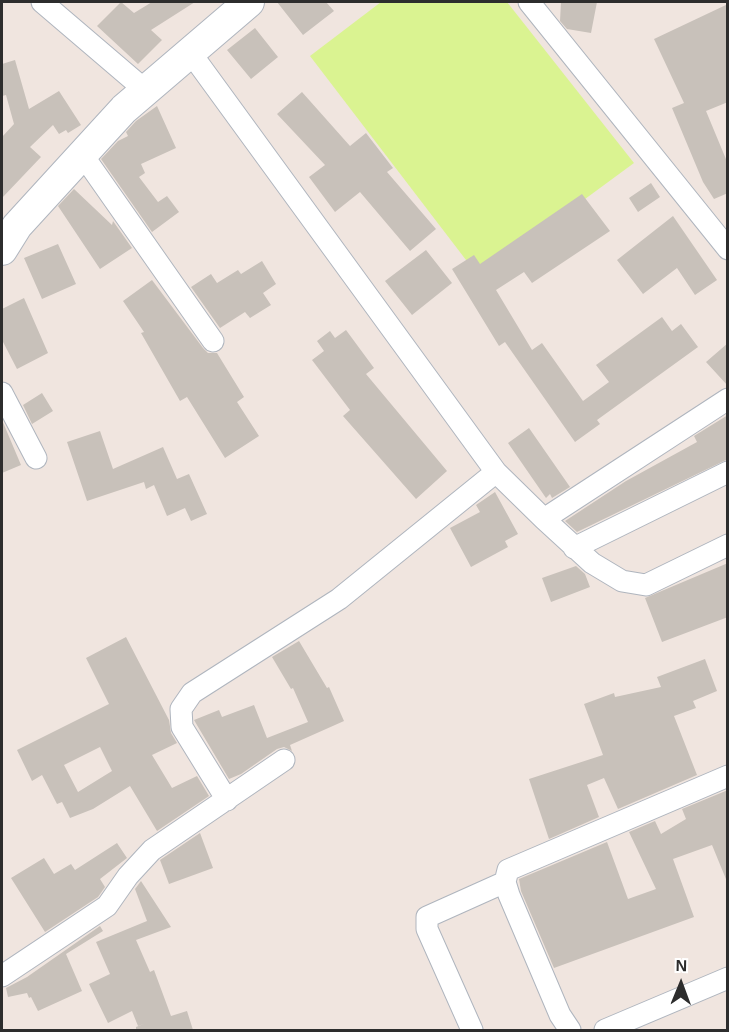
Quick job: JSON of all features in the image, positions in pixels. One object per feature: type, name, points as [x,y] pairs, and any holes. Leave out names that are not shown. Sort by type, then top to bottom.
[{"type":"street","points":[[42,2],[145,90]]},
{"type":"street","points":[[2,247],[17,226],[124,109],[249,2]]},
{"type":"street","points":[[529,2],[728,249]]},
{"type":"street","points":[[190,52],[496,472],[574,548],[592,563],[622,581],[646,585],[728,545]]},
{"type":"street","points":[[82,154],[213,341]]},
{"type":"street","points":[[2,393],[36,458]]},
{"type":"street","points":[[544,519],[728,399]]},
{"type":"street","points":[[227,800],[182,727],[181,709],[192,693],[339,599],[496,472]]},
{"type":"street","points":[[574,548],[728,472]]},
{"type":"street","points":[[2,976],[107,906],[152,850],[285,760]]},
{"type":"street","points":[[570,1030],[560,1015],[505,882],[508,870],[728,776]]},
{"type":"street","points":[[472,1030],[427,929],[427,917],[505,882]]},
{"type":"street","points":[[605,1030],[728,978]]},
{"type":"green space","points":[[381,2],[507,2],[634,163],[479,277],[310,56]]},
{"type":"building","points":[[121,2],[134,13],[152,2],[195,2],[151,30],[162,40],[138,64],[97,26]]},
{"type":"building","points":[[277,2],[326,2],[334,11],[303,35]]},
{"type":"building","points":[[561,2],[597,2],[591,33],[567,29],[560,21]]},
{"type":"building","points":[[728,4],[728,102],[706,111],[728,164],[728,193],[714,199],[703,182],[672,108],[684,103],[654,39]]},
{"type":"building","points":[[255,28],[278,57],[251,79],[227,50]]},
{"type":"building","points":[[15,60],[29,109],[59,91],[81,125],[68,133],[66,130],[59,134],[53,125],[30,147],[41,157],[2,198],[2,137],[14,124],[6,95],[2,96],[2,64]]},
{"type":"building","points":[[302,92],[350,146],[366,133],[393,168],[387,172],[436,229],[410,251],[360,192],[335,212],[309,177],[325,165],[277,114]]},
{"type":"building","points":[[157,106],[176,148],[141,164],[145,173],[139,177],[158,202],[167,196],[179,212],[152,232],[101,159],[118,141],[128,136],[126,132],[136,121]]},
{"type":"building","points":[[651,183],[660,197],[638,212],[629,198]]},
{"type":"building","points":[[74,189],[112,225],[113,221],[132,248],[100,269],[58,206]]},
{"type":"building","points":[[582,194],[610,231],[532,283],[524,272],[496,290],[532,350],[542,343],[583,401],[609,382],[596,365],[662,317],[672,331],[681,324],[698,347],[597,420],[600,424],[575,442],[505,342],[499,346],[452,269],[474,255],[480,264]]},
{"type":"building","points":[[673,216],[717,280],[695,295],[677,268],[643,294],[617,260]]},
{"type":"building","points":[[58,244],[76,284],[42,299],[24,258]]},
{"type":"building","points":[[426,250],[452,283],[412,315],[385,281]]},
{"type":"building","points":[[262,261],[276,284],[263,293],[271,305],[250,318],[245,312],[220,328],[191,287],[211,274],[217,283],[238,270],[241,274]]},
{"type":"building","points":[[152,280],[203,348],[208,353],[217,353],[244,397],[237,402],[259,436],[225,458],[187,397],[180,401],[141,333],[144,332],[123,301]]},
{"type":"building","points":[[24,298],[48,353],[17,369],[2,340],[2,309]]},
{"type":"building","points":[[346,330],[374,368],[366,374],[447,471],[416,499],[343,416],[350,410],[312,360],[324,351],[317,341],[330,331],[335,338]]},
{"type":"building","points":[[728,343],[728,386],[706,362]]},
{"type":"building","points":[[42,393],[53,411],[32,424],[23,405]]},
{"type":"building","points":[[728,415],[728,459],[577,532],[565,521],[626,481],[697,442],[694,436]]},
{"type":"building","points":[[2,420],[21,465],[2,473]]},
{"type":"building","points":[[529,428],[570,487],[552,498],[550,494],[546,498],[508,443]]},
{"type":"building","points":[[100,431],[113,469],[163,447],[177,479],[189,474],[207,514],[191,521],[185,508],[167,516],[154,485],[146,489],[144,482],[87,501],[67,442]]},
{"type":"building","points":[[495,492],[518,534],[505,541],[508,547],[471,567],[450,528],[480,512],[476,505]]},
{"type":"building","points":[[728,563],[728,617],[662,642],[645,598]]},
{"type":"building","points":[[576,566],[585,574],[590,587],[551,602],[542,578]]},
{"type":"building","points":[[126,637],[169,720],[171,733],[177,743],[152,755],[172,788],[197,776],[209,796],[157,831],[130,786],[93,809],[70,818],[62,802],[57,804],[42,775],[32,781],[17,750],[109,704],[86,658]],"holes":[[[100,747],[112,771],[78,792],[64,765]]]},
{"type":"building","points":[[299,641],[327,688],[329,687],[344,721],[290,745],[292,751],[284,747],[277,749],[241,774],[229,779],[194,720],[219,710],[222,717],[254,705],[267,738],[308,722],[293,688],[291,689],[272,657]]},
{"type":"building","points":[[705,659],[717,691],[693,701],[696,708],[674,716],[697,775],[618,809],[604,778],[587,785],[599,817],[549,839],[529,779],[603,755],[584,704],[614,693],[615,697],[661,687],[657,677]]},
{"type":"building","points":[[728,790],[728,884],[712,845],[673,859],[694,917],[554,968],[521,891],[519,879],[607,842],[628,899],[656,889],[629,832],[655,821],[661,834],[686,819],[682,809]]},
{"type":"building","points":[[200,833],[213,868],[169,884],[160,860]]},
{"type":"building","points":[[117,843],[127,858],[100,879],[105,887],[98,897],[45,932],[11,878],[44,858],[54,874],[71,864],[75,870]]},
{"type":"building","points":[[141,881],[171,927],[136,940],[150,972],[154,970],[171,1016],[187,1011],[193,1030],[136,1030],[136,1027],[144,1024],[138,1026],[132,1011],[108,1023],[89,984],[110,974],[96,942],[147,921],[135,889]]},
{"type":"building","points":[[100,926],[103,931],[66,954],[82,991],[38,1011],[27,993],[8,997],[6,988],[27,977]]}]
